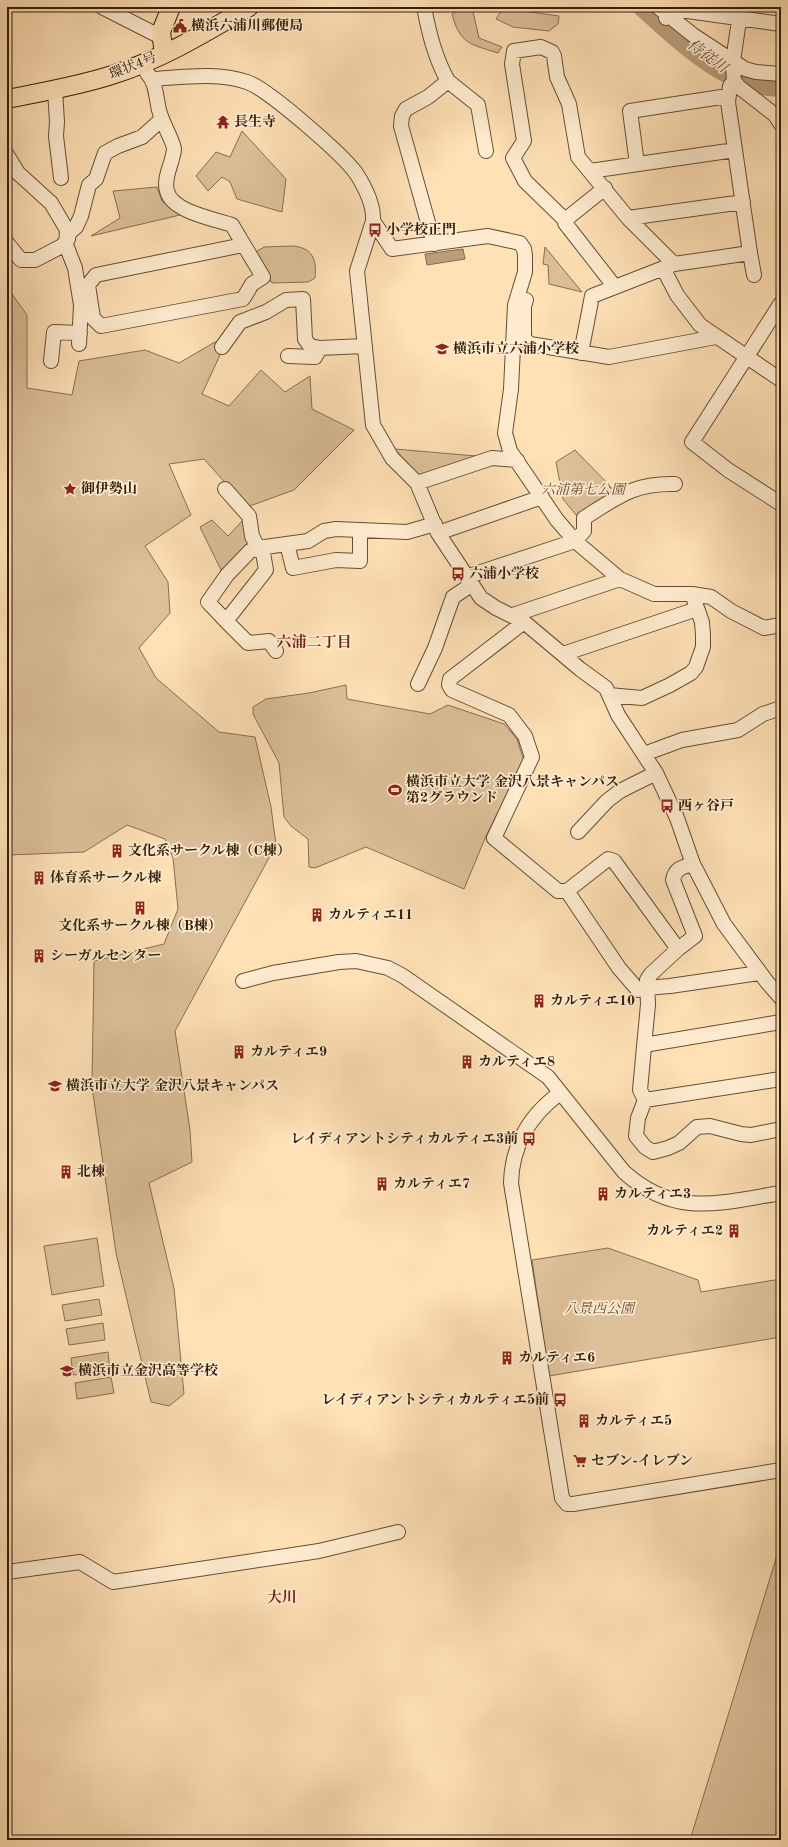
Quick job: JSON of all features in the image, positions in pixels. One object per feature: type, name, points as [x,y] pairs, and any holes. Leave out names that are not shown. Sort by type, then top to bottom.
[{"type":"main road","points":[[162,45],[163,26],[171,7]]},
{"type":"main road","name":"環状4号","points":[[7,98],[55,90],[92,81],[138,65],[162,45],[220,25],[249,7]]},
{"type":"street","points":[[102,7],[162,45]]},
{"type":"street","points":[[424,7],[438,63],[448,81],[478,105],[486,151]]},
{"type":"street","points":[[781,24],[740,13],[673,9],[664,13],[693,35],[731,79],[747,94],[775,115],[781,124]]},
{"type":"street","points":[[740,13],[731,79],[735,150],[754,275]]},
{"type":"street","points":[[615,287],[565,223],[565,220],[525,181],[513,158],[524,141],[512,64],[514,51],[541,47],[552,52],[557,77],[569,104],[578,157],[669,266],[677,295],[700,325],[716,338],[781,380]]},
{"type":"street","points":[[138,65],[153,79],[161,120],[174,148],[167,176],[167,191],[171,199],[191,213],[232,225],[263,277],[252,284],[243,299],[101,326],[97,324],[93,318],[88,285],[96,275],[243,245]]},
{"type":"street","points":[[637,164],[630,111],[731,79],[745,69],[756,72],[781,74]]},
{"type":"street","points":[[153,79],[221,76],[245,81],[262,89],[306,125],[355,172],[367,193],[372,207],[373,221],[357,271],[373,426],[392,458],[417,483],[437,528],[481,598],[496,608],[519,618],[580,669],[606,688],[618,715],[656,773],[677,818],[694,864],[724,924],[760,973],[781,998]]},
{"type":"street","points":[[434,244],[401,126],[402,116],[406,109],[428,97],[448,81]]},
{"type":"street","points":[[55,90],[58,122],[56,136],[61,178]]},
{"type":"street","points":[[51,361],[54,332],[79,338],[81,305],[75,268],[66,245],[69,233],[76,227],[81,216],[89,185],[96,179],[105,153],[118,146],[142,137],[161,120]]},
{"type":"street","points":[[590,171],[735,150]]},
{"type":"street","points":[[7,156],[18,173],[51,203],[67,230],[68,238],[62,246],[35,260],[21,260],[7,243]]},
{"type":"street","points":[[565,220],[605,188]]},
{"type":"street","points":[[628,218],[743,202]]},
{"type":"street","points":[[373,221],[392,249],[488,236],[520,243],[524,249],[525,272],[529,289],[524,306],[524,339],[530,344],[609,357],[716,338]]},
{"type":"street","points":[[581,353],[592,296],[669,266],[750,253]]},
{"type":"street","points":[[525,272],[515,305],[511,388],[506,433],[510,451],[557,520],[575,541],[620,579],[654,594],[692,594],[710,597],[736,614],[764,628],[781,625]]},
{"type":"street","points":[[222,347],[240,322],[266,312],[286,300],[303,299],[305,339],[310,346],[320,348],[364,346]]},
{"type":"street","points":[[781,303],[692,442],[728,470],[781,504]]},
{"type":"street","points":[[288,356],[315,357],[320,348]]},
{"type":"street","points":[[417,483],[492,458],[517,460]]},
{"type":"street","points":[[418,684],[435,648],[454,597],[469,581],[575,541],[584,531],[584,518],[625,493],[656,483],[675,484]]},
{"type":"street","points":[[225,489],[249,516],[252,536],[260,548],[266,570],[226,621]]},
{"type":"street","points":[[276,651],[269,641],[248,643],[208,602],[228,575],[250,551],[260,548],[308,541],[324,531],[330,530],[407,532],[437,528],[542,496]]},
{"type":"street","points":[[287,544],[293,568],[336,560],[360,561],[360,531]]},
{"type":"street","points":[[620,579],[519,618],[450,679],[449,685],[452,690],[509,715],[525,736],[532,757],[494,838],[558,891],[567,892],[608,859],[614,861],[678,949]]},
{"type":"street","points":[[610,695],[642,698],[691,673],[696,667],[703,647],[702,622],[692,594]]},
{"type":"street","points":[[563,654],[697,608]]},
{"type":"street","points":[[644,754],[682,740],[738,730],[763,714],[781,708]]},
{"type":"street","points":[[578,832],[607,801],[620,791],[656,773]]},
{"type":"street","points":[[694,864],[678,869],[674,873],[673,880],[695,936],[678,949],[646,980],[648,1004],[640,1090],[645,1100],[638,1118],[636,1136],[653,1152],[679,1143],[697,1126],[710,1126],[751,1135],[781,1129]]},
{"type":"street","points":[[567,892],[619,968],[638,990],[760,973]]},
{"type":"street","points":[[243,981],[264,974],[339,962],[356,961],[388,968],[403,976],[548,1077],[624,1172],[637,1184],[655,1195],[674,1201],[714,1204],[781,1193]]},
{"type":"street","points":[[644,1045],[781,1022]]},
{"type":"street","points":[[645,1100],[781,1079]]},
{"type":"street","points":[[560,1093],[540,1110],[519,1141],[513,1163],[511,1183],[562,1498],[567,1504],[573,1504],[781,1470]]},
{"type":"street","points":[[7,1572],[80,1562],[112,1582],[319,1551],[398,1532]]},
{"type":"green space","points":[[466,7],[472,7],[479,38],[502,47],[498,53],[473,45],[463,37],[455,24],[452,14]]},
{"type":"green space","points":[[503,8],[559,16],[558,24],[549,31],[513,27],[496,19]]},
{"type":"green space","points":[[242,131],[286,179],[282,212],[237,199],[230,182],[222,177],[208,191],[196,176],[216,152],[230,157]]},
{"type":"green space","points":[[157,187],[162,201],[180,215],[91,236],[120,218],[113,191]]},
{"type":"green space","points":[[293,246],[305,249],[312,256],[315,266],[315,278],[308,282],[272,283],[254,253],[264,247]]},
{"type":"green space","points":[[545,247],[582,292],[549,284],[548,265],[543,264]]},
{"type":"green space","points":[[7,287],[27,315],[27,388],[72,395],[79,361],[145,350],[179,363],[215,342],[220,355],[202,394],[229,406],[261,370],[285,392],[310,376],[312,409],[354,430],[294,490],[247,507],[204,459],[169,464],[191,515],[145,546],[168,582],[170,613],[139,648],[156,678],[219,732],[255,737],[271,807],[276,845],[175,1031],[190,1130],[192,1162],[149,1183],[174,1288],[184,1394],[169,1406],[151,1402],[116,1253],[92,1087],[94,961],[164,944],[178,909],[173,858],[165,839],[127,825],[84,852],[8,855]]},
{"type":"green space","points":[[395,449],[476,456],[420,479]]},
{"type":"green space","name":"六浦第七公園","points":[[575,450],[618,494],[581,521],[563,499],[556,462]]},
{"type":"green space","points":[[245,518],[250,544],[222,572],[200,527],[212,520],[228,536]]},
{"type":"green space","name":"横浜市立大学 金沢八景キャンパス 第2グラウンド","points":[[346,685],[347,699],[430,714],[448,705],[504,724],[517,739],[524,761],[486,836],[464,889],[366,847],[315,868],[309,867],[308,839],[291,826],[284,817],[279,763],[253,714],[253,707],[266,699],[309,693]]},
{"type":"green space","points":[[97,1238],[104,1286],[52,1295],[44,1246]]},
{"type":"green space","name":"八景西公園","points":[[608,1248],[698,1280],[701,1292],[781,1279],[781,1337],[549,1376],[532,1260]]},
{"type":"green space","points":[[99,1299],[102,1315],[65,1321],[62,1305]]},
{"type":"green space","points":[[103,1323],[105,1340],[69,1345],[66,1329]]},
{"type":"green space","points":[[108,1352],[110,1369],[73,1375],[71,1358]]},
{"type":"green space","points":[[111,1377],[114,1393],[77,1399],[75,1383]]},
{"type":"green space","points":[[781,1542],[781,1840],[690,1840]]},
{"type":"shaded area","points":[[463,249],[465,259],[427,265],[425,254]]},
{"type":"waterway","name":"侍従川","points":[[642,7],[688,48],[723,72],[761,86],[781,87]]},
{"type":"place","name":"横浜六浦川郵便局","points":[[180,26]]},
{"type":"place","name":"長生寺","points":[[223,122]]},
{"type":"place","name":"小学校正門","points":[[375,230]]},
{"type":"place","name":"横浜市立六浦小学校","points":[[442,349]]},
{"type":"place","name":"御伊勢山","points":[[70,489]]},
{"type":"place","name":"六浦小学校","points":[[458,574]]},
{"type":"place","name":"横浜市立大学 金沢八景キャンパス 第2グラウンド","points":[[395,790]]},
{"type":"place","name":"西ヶ谷戸","points":[[667,806]]},
{"type":"place","name":"文化系サークル棟（C棟）","points":[[117,851]]},
{"type":"place","name":"体育系サークル棟","points":[[39,878]]},
{"type":"place","name":"文化系サークル棟（B棟）","points":[[140,908]]},
{"type":"place","name":"カルティエ11","points":[[317,915]]},
{"type":"place","name":"シーガルセンター","points":[[39,956]]},
{"type":"place","name":"カルティエ10","points":[[539,1001]]},
{"type":"place","name":"カルティエ9","points":[[239,1052]]},
{"type":"place","name":"カルティエ8","points":[[467,1062]]},
{"type":"place","name":"横浜市立大学 金沢八景キャンパス","points":[[55,1086]]},
{"type":"place","name":"レイディアントシティカルティエ3前","points":[[529,1139]]},
{"type":"place","name":"北棟","points":[[66,1172]]},
{"type":"place","name":"カルティエ7","points":[[382,1184]]},
{"type":"place","name":"カルティエ3","points":[[603,1194]]},
{"type":"place","name":"カルティエ2","points":[[734,1231]]},
{"type":"place","name":"カルティエ6","points":[[507,1358]]},
{"type":"place","name":"横浜市立金沢高等学校","points":[[67,1371]]},
{"type":"place","name":"レイディアントシティカルティエ5前","points":[[560,1400]]},
{"type":"place","name":"カルティエ5","points":[[584,1421]]},
{"type":"place","name":"セブン-イレブン","points":[[580,1461]]},
{"type":"district","name":"六浦二丁目","points":[[314,643]]},
{"type":"district","name":"大川","points":[[282,1598]]}]
